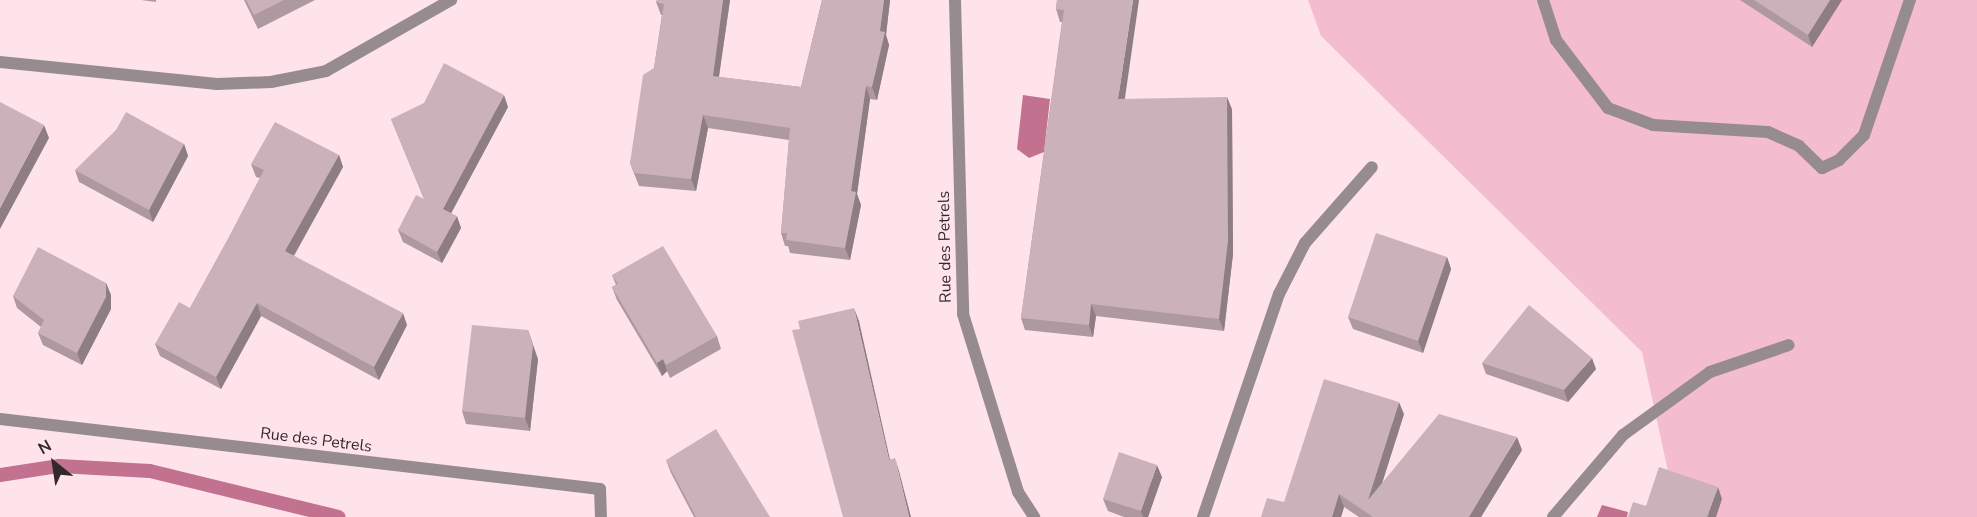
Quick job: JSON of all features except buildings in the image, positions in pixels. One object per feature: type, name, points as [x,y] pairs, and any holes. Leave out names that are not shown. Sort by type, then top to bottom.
[{"type":"street","points":[[0,62],[217,84],[271,82],[326,71],[451,0]]},
{"type":"street","name":"Rue des Petrels","points":[[955,0],[963,314],[1018,492],[1034,517]]},
{"type":"street","points":[[1543,0],[1556,40],[1608,108],[1653,125],[1768,132],[1798,146],[1822,168],[1839,160],[1864,135],[1910,0]]},
{"type":"street","points":[[1203,517],[1279,294],[1305,243],[1372,167]]},
{"type":"street","points":[[1553,517],[1623,435],[1710,372],[1789,345]]},
{"type":"street","name":"Rue des Petrels","points":[[0,419],[600,489],[601,517]]},
{"type":"shaded area","points":[[1308,0],[1977,0],[1977,517],[1678,517],[1642,352],[1321,36]]},
{"type":"shaded area","points":[[1023,95],[1050,99],[1044,152],[1029,158],[1017,149]]},
{"type":"shaded area","points":[[1602,505],[1628,512],[1627,517],[1597,517]]},
{"type":"waterway","points":[[0,475],[59,466],[150,471],[338,517]]}]
